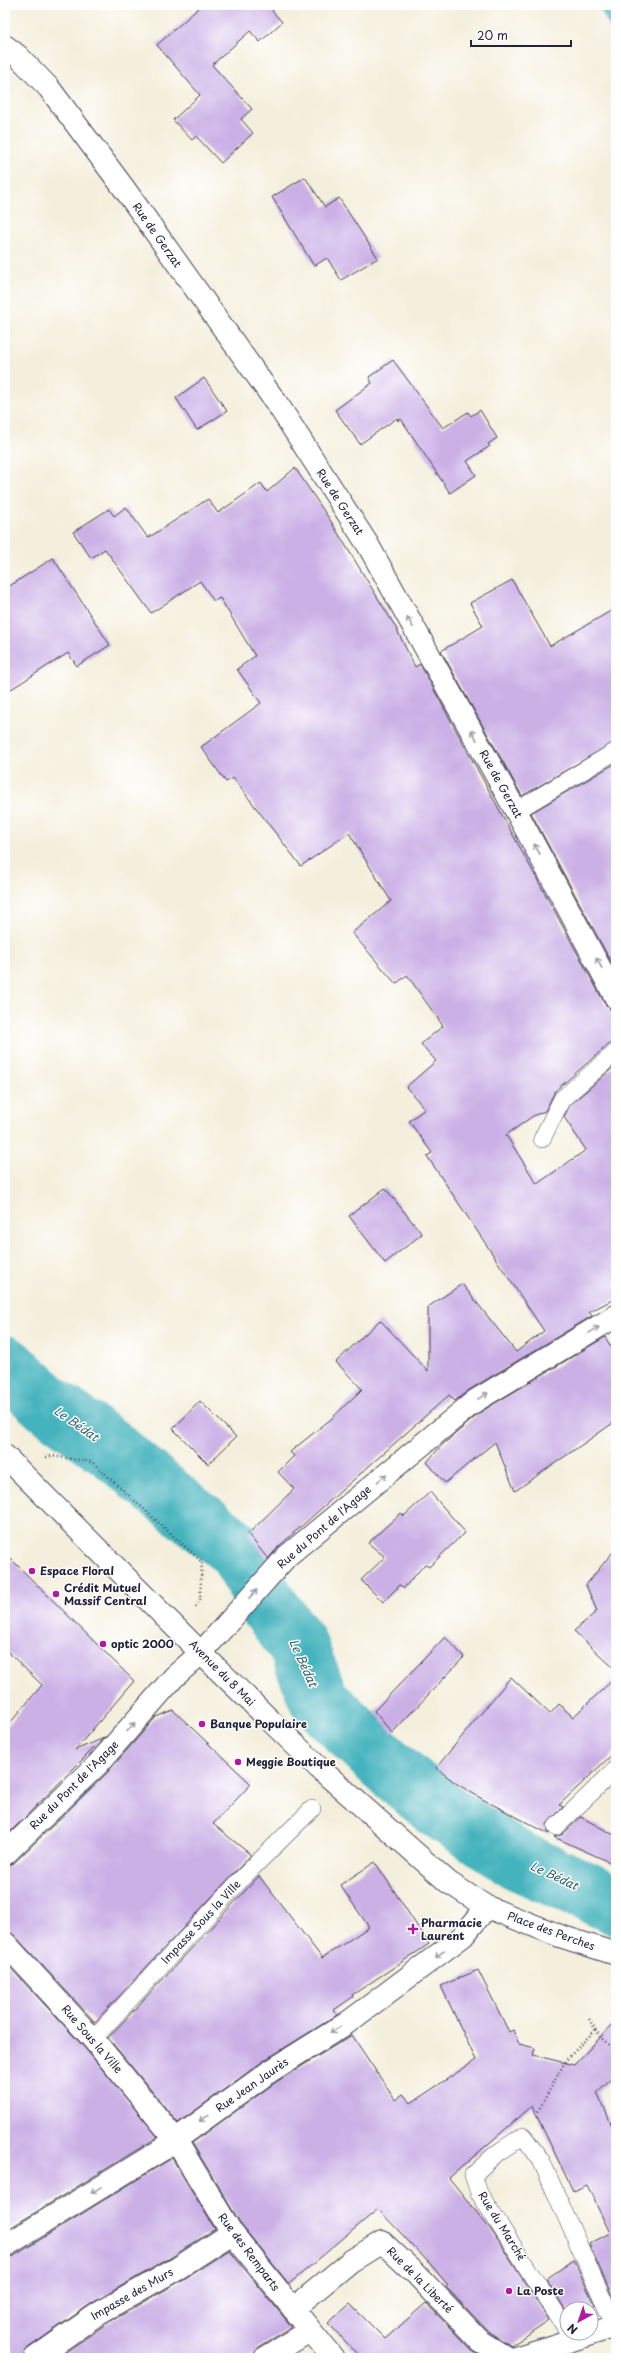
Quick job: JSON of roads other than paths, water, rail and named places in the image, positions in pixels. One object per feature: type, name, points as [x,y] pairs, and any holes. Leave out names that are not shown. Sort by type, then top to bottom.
[{"type":"street","name":"Rue de Gerzat","points":[[5,46],[49,88],[126,191],[280,408],[368,545],[516,811],[616,998]]},
{"type":"street","name":"Rue du Pont de l'Agage","points":[[5,1854],[98,1764],[174,1677],[201,1653],[287,1556],[475,1401],[616,1316]]},
{"type":"street","name":"Avenue du 8 Mai","points":[[10,1460],[201,1653],[319,1768],[448,1882],[487,1907]]},
{"type":"street","name":"Place des Perches","points":[[487,1907],[560,1936],[616,1954]]},
{"type":"street","name":"Rue Jean Jaurès","points":[[5,2246],[160,2151],[269,2072],[347,2023],[463,1936],[487,1907]]},
{"type":"street","name":"Rue Sous la Ville","points":[[5,1943],[93,2039],[175,2139]]},
{"type":"street","name":"Rue des Remparts","points":[[175,2139],[232,2233],[333,2358]]},
{"type":"street","name":"Impasse des Murs","points":[[35,2358],[99,2313],[178,2268],[232,2233]]},
{"type":"street","name":"Rue de la Liberté","points":[[294,2309],[351,2261],[382,2242],[416,2274],[481,2342],[507,2358]]},
{"type":"street","points":[[599,2330],[616,2327]]},
{"type":"street","points":[[265,2358],[310,2331]]},
{"type":"street","points":[[515,2358],[559,2339]]},
{"type":"lane","points":[[516,811],[616,751]]},
{"type":"lane","points":[[542,1139],[562,1099],[616,1052]]},
{"type":"lane","points":[[556,1827],[616,1769]]},
{"type":"lane","name":"Impasse Sous la Ville","points":[[93,2039],[245,1875],[312,1809]]},
{"type":"lane","name":"Rue du Marché","points":[[559,2319],[479,2193],[473,2175],[497,2153],[523,2136],[541,2160],[616,2327]]},
{"type":"waterway","points":[[603,5],[616,28]]},
{"type":"waterway","name":"Le Bédat","points":[[5,1365],[48,1404],[110,1448],[175,1502],[237,1550],[268,1605],[297,1644],[319,1700],[383,1762],[439,1809],[517,1860],[616,1905]]},
{"type":"place","name":"Espace Floral","points":[[32,1571]]},
{"type":"place","name":"Crédit Mutuel Massif Central","points":[[56,1594]]},
{"type":"place","name":"optic 2000","points":[[103,1644]]},
{"type":"place","name":"Banque Populaire","points":[[202,1724]]},
{"type":"place","name":"Meggie Boutique","points":[[238,1762]]},
{"type":"place","name":"Pharmacie Laurent","points":[[413,1929]]},
{"type":"place","name":"La Poste","points":[[509,2291]]}]
